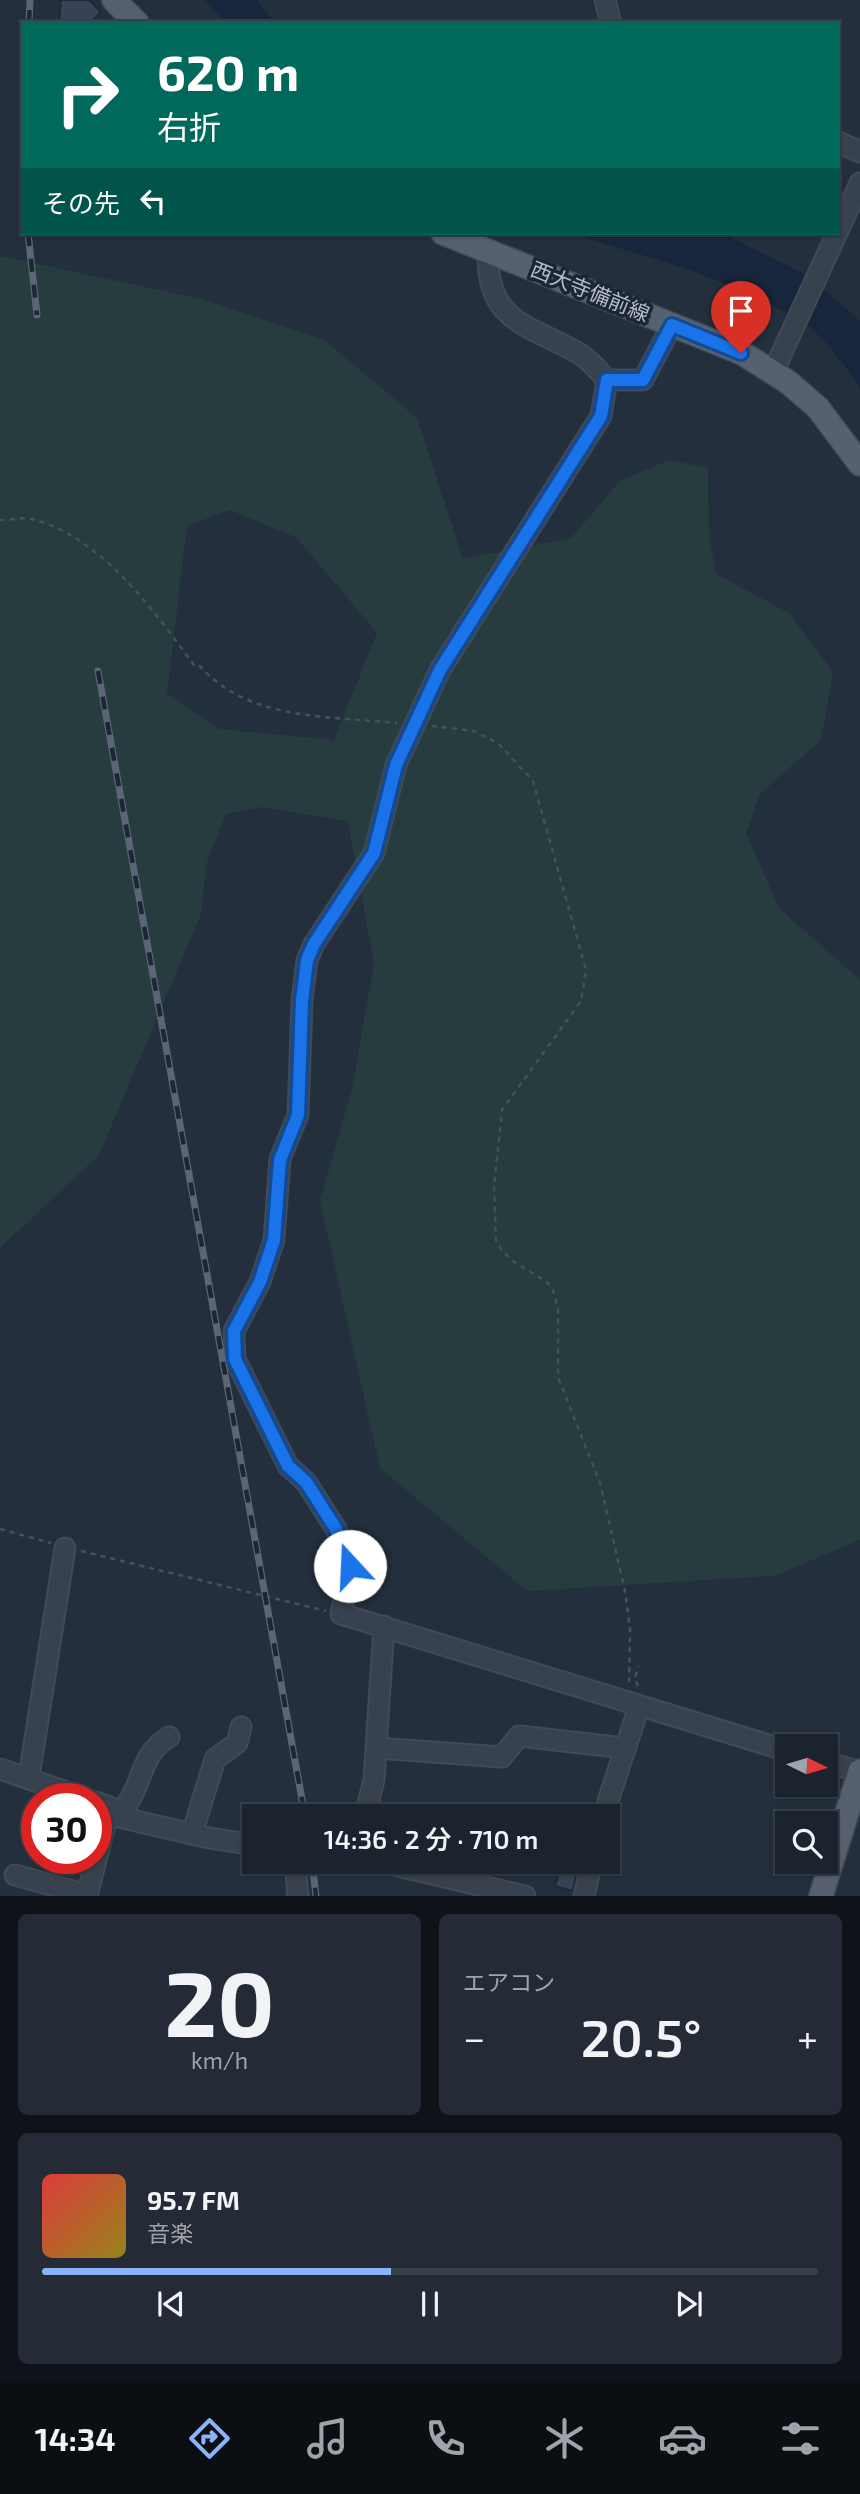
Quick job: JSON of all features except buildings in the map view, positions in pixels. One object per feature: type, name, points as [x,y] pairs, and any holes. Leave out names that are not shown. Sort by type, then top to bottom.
[{"type":"main road","points":[[114,0],[137,21]]},
{"type":"main road","name":"西大寺備前線","points":[[448,235],[741,353],[773,372],[818,408],[860,464]]},
{"type":"main road","points":[[821,1895],[860,1771]]},
{"type":"street","points":[[129,0],[138,21]]},
{"type":"street","points":[[606,0],[611,21]]},
{"type":"street","points":[[840,143],[860,152]]},
{"type":"street","points":[[840,226],[860,183]]},
{"type":"street","points":[[773,372],[836,235]]},
{"type":"street","points":[[488,251],[487,272],[492,296],[524,327],[582,355],[607,380],[643,380],[672,325]]},
{"type":"street","points":[[607,380],[601,416],[440,670],[412,724],[396,765],[374,853],[314,944],[307,960],[302,1001],[298,1115],[280,1160],[274,1240],[260,1282],[234,1331],[235,1359],[288,1466],[306,1482],[336,1529],[350,1566],[341,1614],[775,1747]]},
{"type":"street","points":[[29,1777],[65,1548]]},
{"type":"street","points":[[368,1804],[374,1780],[377,1748],[384,1626]]},
{"type":"street","points":[[607,1804],[625,1748],[634,1705]]},
{"type":"street","points":[[192,1834],[215,1759],[237,1743],[241,1727]]},
{"type":"street","points":[[377,1748],[502,1757],[519,1736],[625,1748]]},
{"type":"street","points":[[15,1875],[87,1895],[106,1821],[127,1808],[152,1747],[169,1737]]},
{"type":"street","points":[[838,1765],[860,1771]]},
{"type":"street","points":[[0,1769],[45,1783]]},
{"type":"street","points":[[112,1808],[116,1816]]},
{"type":"street","points":[[116,1816],[242,1843]]},
{"type":"street","points":[[296,1874],[298,1895]]},
{"type":"street","points":[[433,1874],[525,1895]]},
{"type":"street","points":[[584,1895],[589,1874]]},
{"type":"path","points":[[0,520],[30,518],[69,535],[92,550],[154,611],[194,665],[198,664],[213,682],[238,697],[296,713],[474,731],[499,744],[533,781],[586,970],[580,1001],[502,1110],[494,1187],[496,1240],[508,1257],[547,1282],[553,1290],[558,1309],[558,1377],[600,1483],[625,1591],[634,1705]]},
{"type":"path","points":[[0,1529],[65,1548],[341,1614]]},
{"type":"path","points":[[634,1705],[641,1695],[635,1679],[638,1665]]},
{"type":"green space","points":[[0,256],[202,299],[324,340],[417,418],[463,559],[571,538],[621,480],[669,460],[708,468],[709,533],[716,574],[789,613],[833,672],[821,740],[760,794],[746,833],[779,908],[860,980],[860,1540],[774,1576],[527,1591],[380,1468],[320,1201],[352,1089],[374,964],[348,821],[262,807],[226,814],[207,862],[201,914],[99,1155],[0,1248]],"holes":[[[230,510],[297,538],[377,633],[334,740],[219,729],[167,693],[187,526]]]},
{"type":"water","points":[[205,0],[257,0],[273,21],[224,21]]},
{"type":"water","points":[[574,235],[726,235],[807,275],[860,321],[860,388],[834,353],[803,323],[719,281]]},
{"type":"railway","points":[[29,21],[30,0]]},
{"type":"railway","points":[[28,235],[37,315]]},
{"type":"railway","points":[[98,671],[303,1804]]},
{"type":"railway","points":[[313,1874],[316,1896]]},
{"type":"route","points":[[350,1566],[336,1529],[306,1482],[288,1466],[235,1359],[234,1331],[260,1282],[274,1240],[278,1219],[280,1160],[298,1115],[302,1063],[302,1001],[307,960],[314,944],[374,853],[396,765],[412,724],[440,670],[567,465],[601,416],[607,380],[643,380],[672,325],[741,353]]}]
